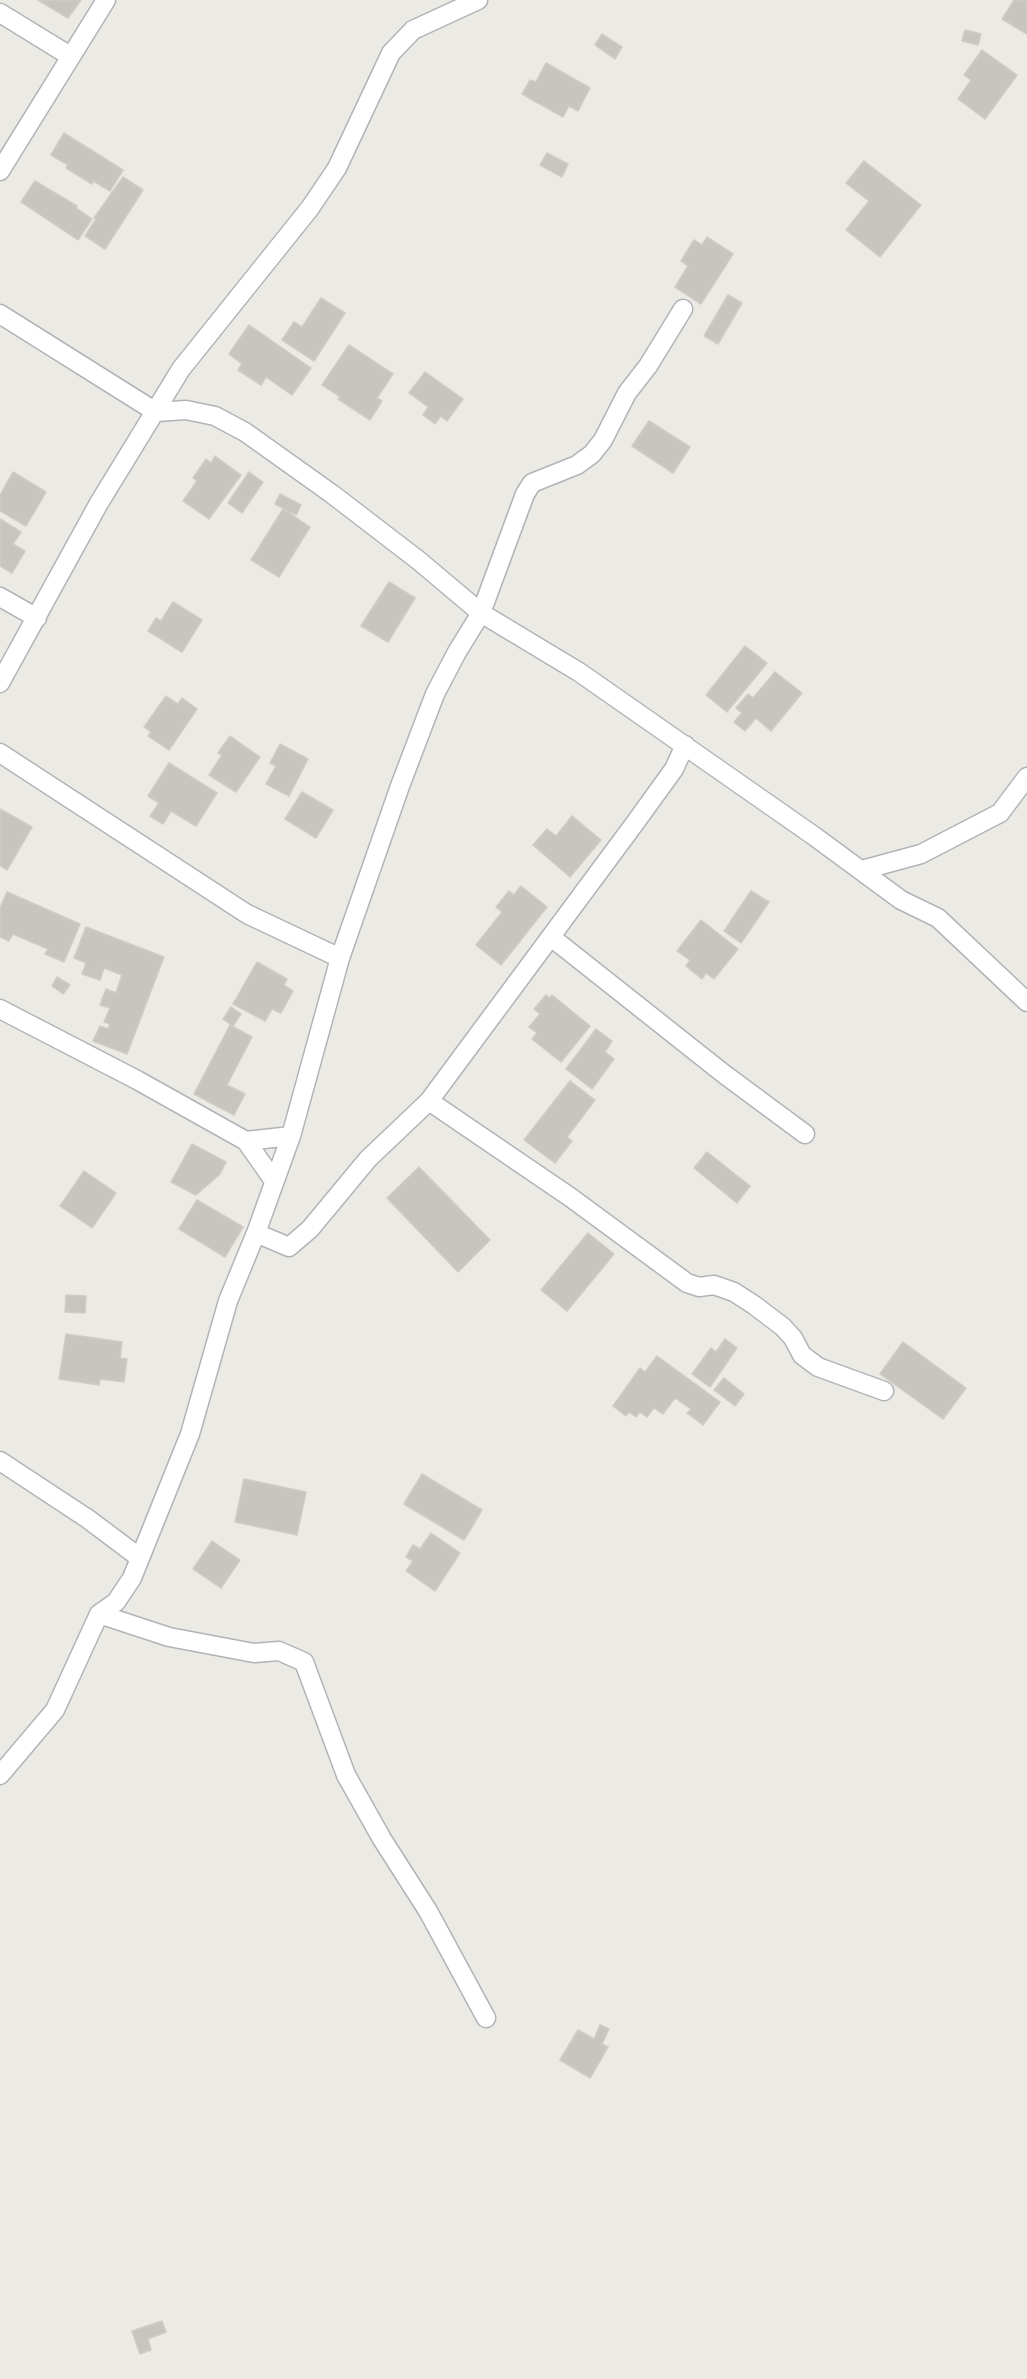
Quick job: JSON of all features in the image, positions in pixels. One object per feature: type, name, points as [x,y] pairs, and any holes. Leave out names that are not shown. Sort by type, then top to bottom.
[{"type":"street","points":[[0,171],[106,0]]},
{"type":"street","points":[[0,683],[38,618],[99,503],[182,369],[310,208],[332,176],[391,52],[413,30],[478,0]]},
{"type":"street","points":[[0,13],[70,56]]},
{"type":"street","points":[[0,1775],[55,1710],[99,1614],[116,1602],[132,1578],[190,1434],[228,1301],[256,1233],[291,1136],[340,958],[400,786],[435,694],[481,612],[525,494],[532,483],[577,465],[592,454],[603,440],[627,393],[648,366],[683,309]]},
{"type":"street","points":[[0,314],[156,412],[186,410],[215,416],[245,432],[342,501],[481,612],[579,672],[862,870],[901,900],[938,918],[1027,1002]]},
{"type":"street","points":[[0,597],[38,618]]},
{"type":"street","points":[[256,1233],[289,1247],[310,1229],[368,1159],[429,1101],[674,769],[685,745]]},
{"type":"street","points":[[0,753],[247,914],[340,958]]},
{"type":"street","points":[[862,870],[921,854],[989,819],[999,813],[1027,777]]},
{"type":"street","points":[[551,937],[724,1074],[805,1134]]},
{"type":"street","points":[[0,1009],[137,1080],[246,1141],[274,1181]]},
{"type":"street","points":[[429,1101],[570,1197],[687,1282],[699,1287],[714,1285],[734,1292],[754,1305],[783,1327],[793,1338],[802,1355],[818,1367],[884,1391]]},
{"type":"street","points":[[246,1141],[291,1136]]},
{"type":"street","points":[[0,1461],[88,1519],[140,1558]]},
{"type":"street","points":[[99,1614],[169,1637],[254,1653],[279,1651],[304,1662],[350,1783],[439,1930],[486,2018]]},
{"type":"building","points":[[38,0],[81,0],[68,18]]},
{"type":"building","points":[[1014,0],[1027,0],[1027,34],[1002,19]]},
{"type":"building","points":[[965,30],[981,34],[978,45],[962,41]]},
{"type":"building","points":[[602,34],[622,47],[615,59],[595,45]]},
{"type":"building","points":[[982,50],[1017,75],[985,119],[958,99],[971,80],[964,75]]},
{"type":"building","points":[[546,63],[590,88],[578,111],[569,106],[563,117],[522,94],[530,80],[536,82]]},
{"type":"building","points":[[64,133],[123,170],[110,191],[93,181],[92,184],[66,168],[68,165],[51,155]]},
{"type":"building","points":[[547,153],[568,164],[562,177],[540,165]]},
{"type":"building","points":[[864,161],[921,205],[880,257],[846,230],[869,201],[846,183]]},
{"type":"building","points":[[123,177],[143,190],[105,249],[85,236],[96,219],[94,218]]},
{"type":"building","points":[[35,181],[77,206],[76,208],[92,219],[78,240],[21,202]]},
{"type":"building","points":[[707,237],[733,254],[701,304],[675,287],[688,266],[681,261],[694,240],[702,245]]},
{"type":"building","points":[[728,295],[742,303],[718,344],[704,336]]},
{"type":"building","points":[[321,298],[345,313],[314,361],[282,340],[294,322],[302,327]]},
{"type":"building","points":[[249,325],[311,368],[292,395],[266,377],[261,385],[238,370],[242,364],[229,354]]},
{"type":"building","points":[[349,345],[393,374],[377,398],[382,401],[370,420],[338,399],[340,397],[322,385]]},
{"type":"building","points":[[425,372],[463,399],[447,421],[441,416],[435,424],[423,415],[428,407],[409,393]]},
{"type":"building","points":[[649,421],[690,447],[673,473],[632,446]]},
{"type":"building","points":[[215,456],[241,475],[209,519],[183,501],[197,481],[193,478],[206,459],[211,463]]},
{"type":"building","points":[[13,472],[46,492],[26,526],[0,511],[0,495]]},
{"type":"building","points":[[249,472],[263,482],[242,513],[228,503]]},
{"type":"building","points":[[280,494],[301,505],[296,515],[275,504]]},
{"type":"building","points":[[283,509],[310,527],[279,577],[251,560]]},
{"type":"building","points":[[0,519],[21,532],[13,544],[25,551],[12,573],[0,566]]},
{"type":"building","points":[[389,582],[415,598],[388,642],[361,626]]},
{"type":"building","points":[[173,602],[202,620],[182,652],[148,631],[156,618],[161,621]]},
{"type":"building","points":[[745,646],[767,663],[727,712],[706,695]]},
{"type":"building","points":[[775,672],[802,693],[771,731],[756,718],[745,731],[734,722],[742,713],[736,708],[748,694],[753,698]]},
{"type":"building","points":[[166,696],[178,704],[182,698],[197,709],[169,750],[148,736],[151,732],[144,727]]},
{"type":"building","points":[[230,736],[260,757],[236,792],[209,775],[222,755],[218,753]]},
{"type":"building","points":[[280,744],[308,759],[289,796],[266,784],[276,766],[270,763]]},
{"type":"building","points":[[169,763],[217,793],[196,826],[171,811],[163,824],[150,816],[159,803],[148,796]]},
{"type":"building","points":[[302,792],[333,810],[316,838],[285,819]]},
{"type":"building","points":[[0,809],[32,827],[7,870],[0,865]]},
{"type":"building","points":[[572,816],[601,840],[570,877],[533,845],[547,829],[556,836]]},
{"type":"building","points":[[521,886],[547,907],[501,965],[476,945],[502,912],[496,907],[509,891],[514,895]]},
{"type":"building","points":[[751,891],[769,902],[741,943],[724,931]]},
{"type":"building","points":[[7,892],[80,924],[64,962],[45,954],[48,949],[13,934],[9,941],[0,937],[0,908]]},
{"type":"building","points":[[701,920],[738,949],[714,979],[706,973],[702,979],[686,966],[690,960],[677,951]]},
{"type":"building","points":[[86,927],[164,957],[127,1054],[93,1041],[100,1026],[108,1029],[110,1024],[104,1022],[110,1008],[100,1005],[106,989],[116,993],[122,975],[104,968],[100,980],[82,974],[86,963],[74,958]]},
{"type":"building","points":[[257,962],[287,979],[284,985],[293,991],[281,1013],[272,1009],[265,1021],[233,1004]]},
{"type":"building","points":[[57,977],[70,985],[63,994],[52,986]]},
{"type":"building","points":[[546,995],[550,998],[552,995],[590,1026],[561,1062],[532,1039],[537,1033],[529,1027],[540,1014],[534,1009]]},
{"type":"building","points":[[231,1007],[241,1014],[233,1026],[223,1019]]},
{"type":"building","points":[[230,1025],[252,1037],[227,1085],[245,1094],[234,1115],[194,1094]]},
{"type":"building","points":[[596,1029],[612,1041],[605,1052],[614,1059],[592,1089],[566,1069]]},
{"type":"building","points":[[570,1081],[595,1100],[567,1137],[572,1141],[555,1163],[524,1140]]},
{"type":"building","points":[[192,1144],[226,1162],[220,1174],[196,1195],[171,1182]]},
{"type":"building","points":[[707,1152],[750,1186],[737,1203],[694,1168]]},
{"type":"building","points":[[419,1167],[490,1240],[458,1272],[387,1198]]},
{"type":"building","points":[[84,1171],[116,1193],[92,1228],[60,1206]]},
{"type":"building","points":[[197,1200],[243,1227],[225,1257],[179,1229]]},
{"type":"building","points":[[588,1233],[614,1254],[567,1311],[541,1290]]},
{"type":"building","points":[[66,1295],[86,1296],[85,1313],[65,1312]]},
{"type":"building","points":[[66,1334],[122,1342],[120,1358],[127,1359],[124,1382],[100,1379],[99,1385],[59,1379]]},
{"type":"building","points":[[725,1339],[737,1348],[710,1387],[692,1374],[711,1348],[716,1352]]},
{"type":"building","points":[[903,1342],[966,1388],[943,1419],[880,1374]]},
{"type":"building","points":[[657,1356],[720,1402],[703,1425],[687,1413],[691,1409],[675,1398],[663,1414],[654,1408],[647,1417],[640,1412],[636,1417],[629,1412],[626,1416],[613,1406],[640,1368],[645,1372]]},
{"type":"building","points":[[724,1378],[744,1394],[735,1406],[714,1390]]},
{"type":"building","points":[[422,1474],[482,1510],[464,1540],[404,1504]]},
{"type":"building","points":[[244,1479],[306,1492],[297,1535],[235,1522]]},
{"type":"building","points":[[431,1533],[460,1553],[435,1591],[406,1571],[413,1561],[406,1557],[413,1545],[420,1549]]},
{"type":"building","points":[[212,1541],[240,1560],[221,1588],[193,1569]]},
{"type":"building","points":[[600,2025],[609,2029],[602,2044],[608,2047],[590,2078],[560,2060],[578,2030],[594,2039]]},
{"type":"building","points":[[162,2321],[166,2332],[148,2339],[151,2350],[140,2354],[132,2331]]}]
